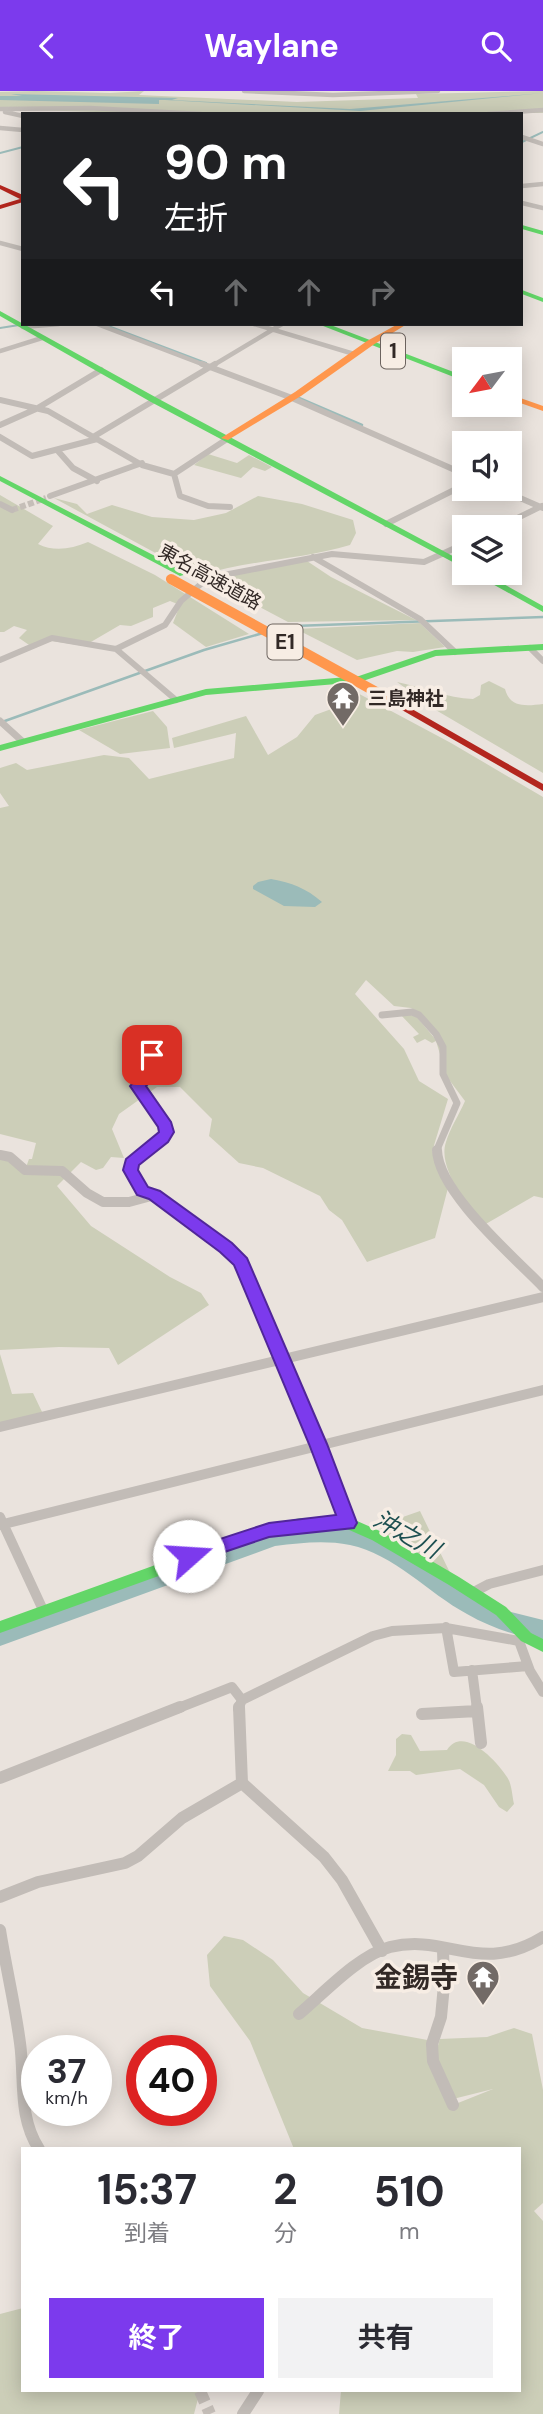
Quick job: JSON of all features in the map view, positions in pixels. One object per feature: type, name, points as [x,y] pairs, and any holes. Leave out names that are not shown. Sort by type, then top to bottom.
[{"type":"main road","points":[[0,187],[14,201]]},
{"type":"main road","points":[[523,227],[543,233]]},
{"type":"main road","points":[[523,292],[543,300]]},
{"type":"main road","points":[[0,313],[154,400],[452,559]]},
{"type":"main road","name":"1","points":[[328,326],[452,366]]},
{"type":"main road","name":"1","points":[[348,326],[452,374]]},
{"type":"main road","points":[[226,439],[292,398],[374,340],[399,326]]},
{"type":"main road","points":[[522,392],[543,400]]},
{"type":"main road","points":[[522,401],[543,409]]},
{"type":"main road","name":"東名高速道路","points":[[0,478],[403,701],[543,775]]},
{"type":"main road","name":"東名高速道路","points":[[0,490],[177,577]]},
{"type":"main road","points":[[499,585],[543,609]]},
{"type":"main road","points":[[0,748],[206,692],[360,679],[386,672],[420,656],[537,648]]},
{"type":"main road","name":"東名高速道路","points":[[403,701],[543,788]]},
{"type":"main road","points":[[0,1627],[141,1573],[269,1530],[328,1522],[348,1523],[377,1537],[501,1611],[522,1639],[543,1646]]},
{"type":"street","points":[[244,91],[438,91]]},
{"type":"street","points":[[402,93],[411,91]]},
{"type":"street","points":[[0,110],[89,108],[164,112]]},
{"type":"street","points":[[0,110],[78,112]]},
{"type":"street","points":[[0,110],[21,115]]},
{"type":"street","points":[[523,113],[543,112]]},
{"type":"street","points":[[523,115],[543,112]]},
{"type":"street","points":[[0,128],[21,130]]},
{"type":"street","points":[[523,137],[543,143]]},
{"type":"street","points":[[523,185],[543,184]]},
{"type":"street","points":[[523,204],[543,208]]},
{"type":"street","points":[[0,243],[21,248]]},
{"type":"street","points":[[103,326],[292,398],[452,469]]},
{"type":"street","points":[[261,326],[354,354]]},
{"type":"street","points":[[0,437],[32,456],[58,451],[95,438],[278,326]]},
{"type":"street","points":[[0,351],[42,338]]},
{"type":"street","points":[[0,424],[36,409],[100,370]]},
{"type":"street","points":[[0,400],[47,411],[142,463],[174,474]]},
{"type":"street","points":[[174,474],[226,439]]},
{"type":"street","points":[[58,451],[74,468],[97,481]]},
{"type":"street","points":[[50,496],[142,463]]},
{"type":"street","points":[[174,474],[180,496],[208,506],[230,506]]},
{"type":"street","points":[[386,524],[452,491]]},
{"type":"street","points":[[522,499],[542,507]]},
{"type":"street","points":[[0,504],[12,510],[1,515]]},
{"type":"street","points":[[522,516],[542,507]]},
{"type":"street","points":[[116,649],[165,625],[176,613],[181,601],[208,578],[312,556],[342,555],[415,563],[424,562],[452,549]]},
{"type":"street","points":[[312,556],[422,621],[455,652]]},
{"type":"street","points":[[0,660],[52,638],[116,649],[176,700]]},
{"type":"street","points":[[537,648],[543,661]]},
{"type":"street","points":[[1,722],[22,741]]},
{"type":"street","points":[[382,1015],[412,1012],[419,1015],[440,1040],[444,1053],[443,1074],[457,1103],[436,1152],[438,1160],[461,1203],[543,1287]]},
{"type":"street","points":[[175,1049],[148,1057],[148,1077],[138,1086],[166,1126],[163,1139],[132,1163],[130,1170],[142,1191],[155,1195],[241,1262],[318,1444],[348,1523]]},
{"type":"street","points":[[0,1155],[10,1157],[25,1170],[62,1171],[87,1193],[104,1201],[129,1204],[155,1195]]},
{"type":"street","points":[[0,1427],[543,1297]]},
{"type":"street","points":[[44,1612],[2,1522],[543,1390]]},
{"type":"street","points":[[472,1593],[489,1584],[543,1570]]},
{"type":"street","points":[[382,1951],[342,1880],[324,1857],[242,1783],[238,1710],[242,1700],[373,1636],[417,1627],[446,1627],[522,1639],[528,1666],[543,1692]]},
{"type":"street","points":[[446,1627],[454,1672],[528,1666]]},
{"type":"street","points":[[472,1670],[481,1743]]},
{"type":"street","points":[[0,1778],[232,1688],[242,1700]]},
{"type":"street","points":[[422,1714],[477,1711]]},
{"type":"street","points":[[0,1898],[38,1882],[125,1863],[138,1856],[182,1818],[242,1783]]},
{"type":"street","points":[[0,1930],[21,2048],[27,2130],[38,2147]]},
{"type":"street","points":[[299,2014],[373,1955],[382,1951],[415,1945],[489,1956],[515,1952],[543,1937]]},
{"type":"street","points":[[443,1950],[444,1985],[440,2017],[432,2044],[433,2061],[453,2105]]},
{"type":"street","points":[[243,2414],[257,2392]]},
{"type":"green space","points":[[144,91],[139,95],[297,102],[418,98],[416,94],[543,91],[543,113],[96,112],[0,109],[0,92]]},
{"type":"green space","points":[[208,454],[237,463],[249,455],[272,467],[265,471],[253,467],[241,478],[194,465]]},
{"type":"green space","points":[[0,495],[53,526],[38,544],[63,549],[88,542],[155,575],[249,634],[206,647],[173,623],[180,605],[170,601],[153,608],[153,617],[131,626],[120,625],[84,646],[52,641],[32,647],[19,638],[27,630],[14,626],[0,632]]},
{"type":"green space","points":[[258,496],[302,504],[353,520],[356,533],[350,545],[198,576],[54,498],[77,504],[87,514],[112,505],[152,517],[194,520],[226,513]]},
{"type":"green space","points":[[307,561],[331,577],[416,620],[288,622],[211,581],[246,570]]},
{"type":"green space","points":[[420,623],[445,647],[413,652],[397,651],[357,660],[296,629]]},
{"type":"green space","points":[[489,681],[505,689],[515,703],[543,704],[543,773],[434,709],[397,682],[454,697],[473,699],[480,695],[481,685]]},
{"type":"green space","points":[[350,689],[451,743],[543,797],[543,1198],[534,1196],[484,1225],[477,1217],[450,1175],[444,1152],[465,1101],[447,1077],[436,1041],[432,1043],[425,1039],[417,1043],[413,1037],[419,1034],[399,1013],[416,1016],[436,1040],[420,1013],[411,1008],[394,1006],[366,980],[355,994],[404,1049],[419,1081],[448,1099],[432,1152],[449,1184],[435,1238],[367,1262],[342,1220],[329,1210],[320,1196],[263,1168],[239,1163],[209,1136],[212,1119],[180,1087],[157,1087],[119,1114],[112,1129],[124,1158],[111,1157],[103,1168],[96,1170],[81,1162],[57,1186],[91,1226],[170,1277],[201,1293],[209,1305],[118,1365],[109,1348],[0,1350],[0,1155],[25,1170],[29,1159],[32,1159],[36,1143],[0,1134],[0,808],[9,806],[0,793],[0,768],[16,763],[27,770],[104,755],[129,758],[149,779],[234,758],[236,733],[174,748],[172,738],[246,716],[268,755],[297,737],[315,715],[334,708]]},
{"type":"green space","points":[[153,711],[167,727],[170,748],[120,754],[79,730]]},
{"type":"green space","points":[[0,1354],[12,1394],[33,1393],[43,1414],[0,1424]]},
{"type":"green space","points":[[420,1511],[454,1581],[382,1533],[380,1525]]},
{"type":"green space","points":[[402,1734],[411,1735],[420,1751],[447,1750],[454,1743],[462,1741],[479,1748],[507,1777],[514,1804],[507,1812],[499,1807],[484,1785],[460,1769],[416,1775],[410,1771],[388,1771],[396,1755],[396,1739]]},
{"type":"green space","points":[[224,1936],[243,1940],[273,1960],[303,1993],[362,2028],[433,2041],[430,2050],[431,2067],[453,2105],[493,2089],[453,2099],[433,2061],[440,2039],[487,2037],[514,2028],[532,2034],[543,2090],[543,2203],[534,2211],[543,2221],[543,2414],[339,2414],[341,2392],[521,2392],[521,2147],[293,2147],[250,2041],[210,1986],[207,1955]]},
{"type":"green space","points":[[21,2309],[21,2392],[200,2392],[194,2414],[0,2414],[0,2314]]},
{"type":"water","points":[[543,93],[360,111],[165,100],[159,100],[159,104],[0,100],[0,96],[22,96],[11,94],[178,98],[172,100],[350,109]]},
{"type":"water","points":[[271,879],[298,887],[322,902],[315,907],[284,906],[253,889],[258,882]]},
{"type":"waterway","points":[[523,142],[543,132]]},
{"type":"waterway","points":[[0,153],[21,148]]},
{"type":"waterway","points":[[0,328],[19,325]]},
{"type":"waterway","points":[[108,326],[206,363]]},
{"type":"waterway","points":[[299,398],[362,425]]},
{"type":"waterway","points":[[270,631],[294,626],[543,617]]},
{"type":"waterway","points":[[2,722],[204,650],[263,633]]},
{"type":"waterway","name":"沖之川","points":[[0,1635],[274,1536],[318,1531],[355,1536],[387,1549],[474,1606],[506,1622],[543,1631]]},
{"type":"tunnel","points":[[12,510],[46,498]]},
{"type":"tunnel","points":[[200,2392],[210,2414]]},
{"type":"traffic: fast","points":[[523,227],[543,233]]},
{"type":"traffic: fast","points":[[523,292],[543,300]]},
{"type":"traffic: fast","points":[[0,313],[21,325]]},
{"type":"traffic: fast","points":[[23,326],[154,400],[452,560]]},
{"type":"traffic: fast","points":[[327,326],[452,374]]},
{"type":"traffic: fast","points":[[0,478],[183,574]]},
{"type":"traffic: fast","points":[[499,585],[543,609]]},
{"type":"traffic: fast","points":[[0,748],[206,692],[360,679],[435,653],[543,647]]},
{"type":"traffic: fast","points":[[0,1627],[269,1530],[301,1524],[348,1523],[377,1536],[454,1581],[501,1611],[526,1637],[543,1646]]},
{"type":"traffic: slow","points":[[225,438],[298,394],[370,343],[400,326]]},
{"type":"traffic: slow","points":[[522,401],[543,409]]},
{"type":"traffic: slow","points":[[171,579],[398,704]]},
{"type":"traffic: jam","points":[[0,187],[21,197]]},
{"type":"traffic: jam","points":[[0,207],[21,201]]},
{"type":"traffic: jam","points":[[398,704],[543,788]]},
{"type":"place","name":"三島神社","points":[[343,728]]},
{"type":"place","name":"金錫寺","points":[[483,2007]]},
{"type":"route","points":[[152,1055],[148,1057],[148,1077],[138,1086],[166,1126],[166,1132],[163,1139],[132,1163],[130,1170],[142,1191],[155,1195],[241,1262],[318,1444],[348,1523],[301,1524],[269,1530],[189,1556]]}]
